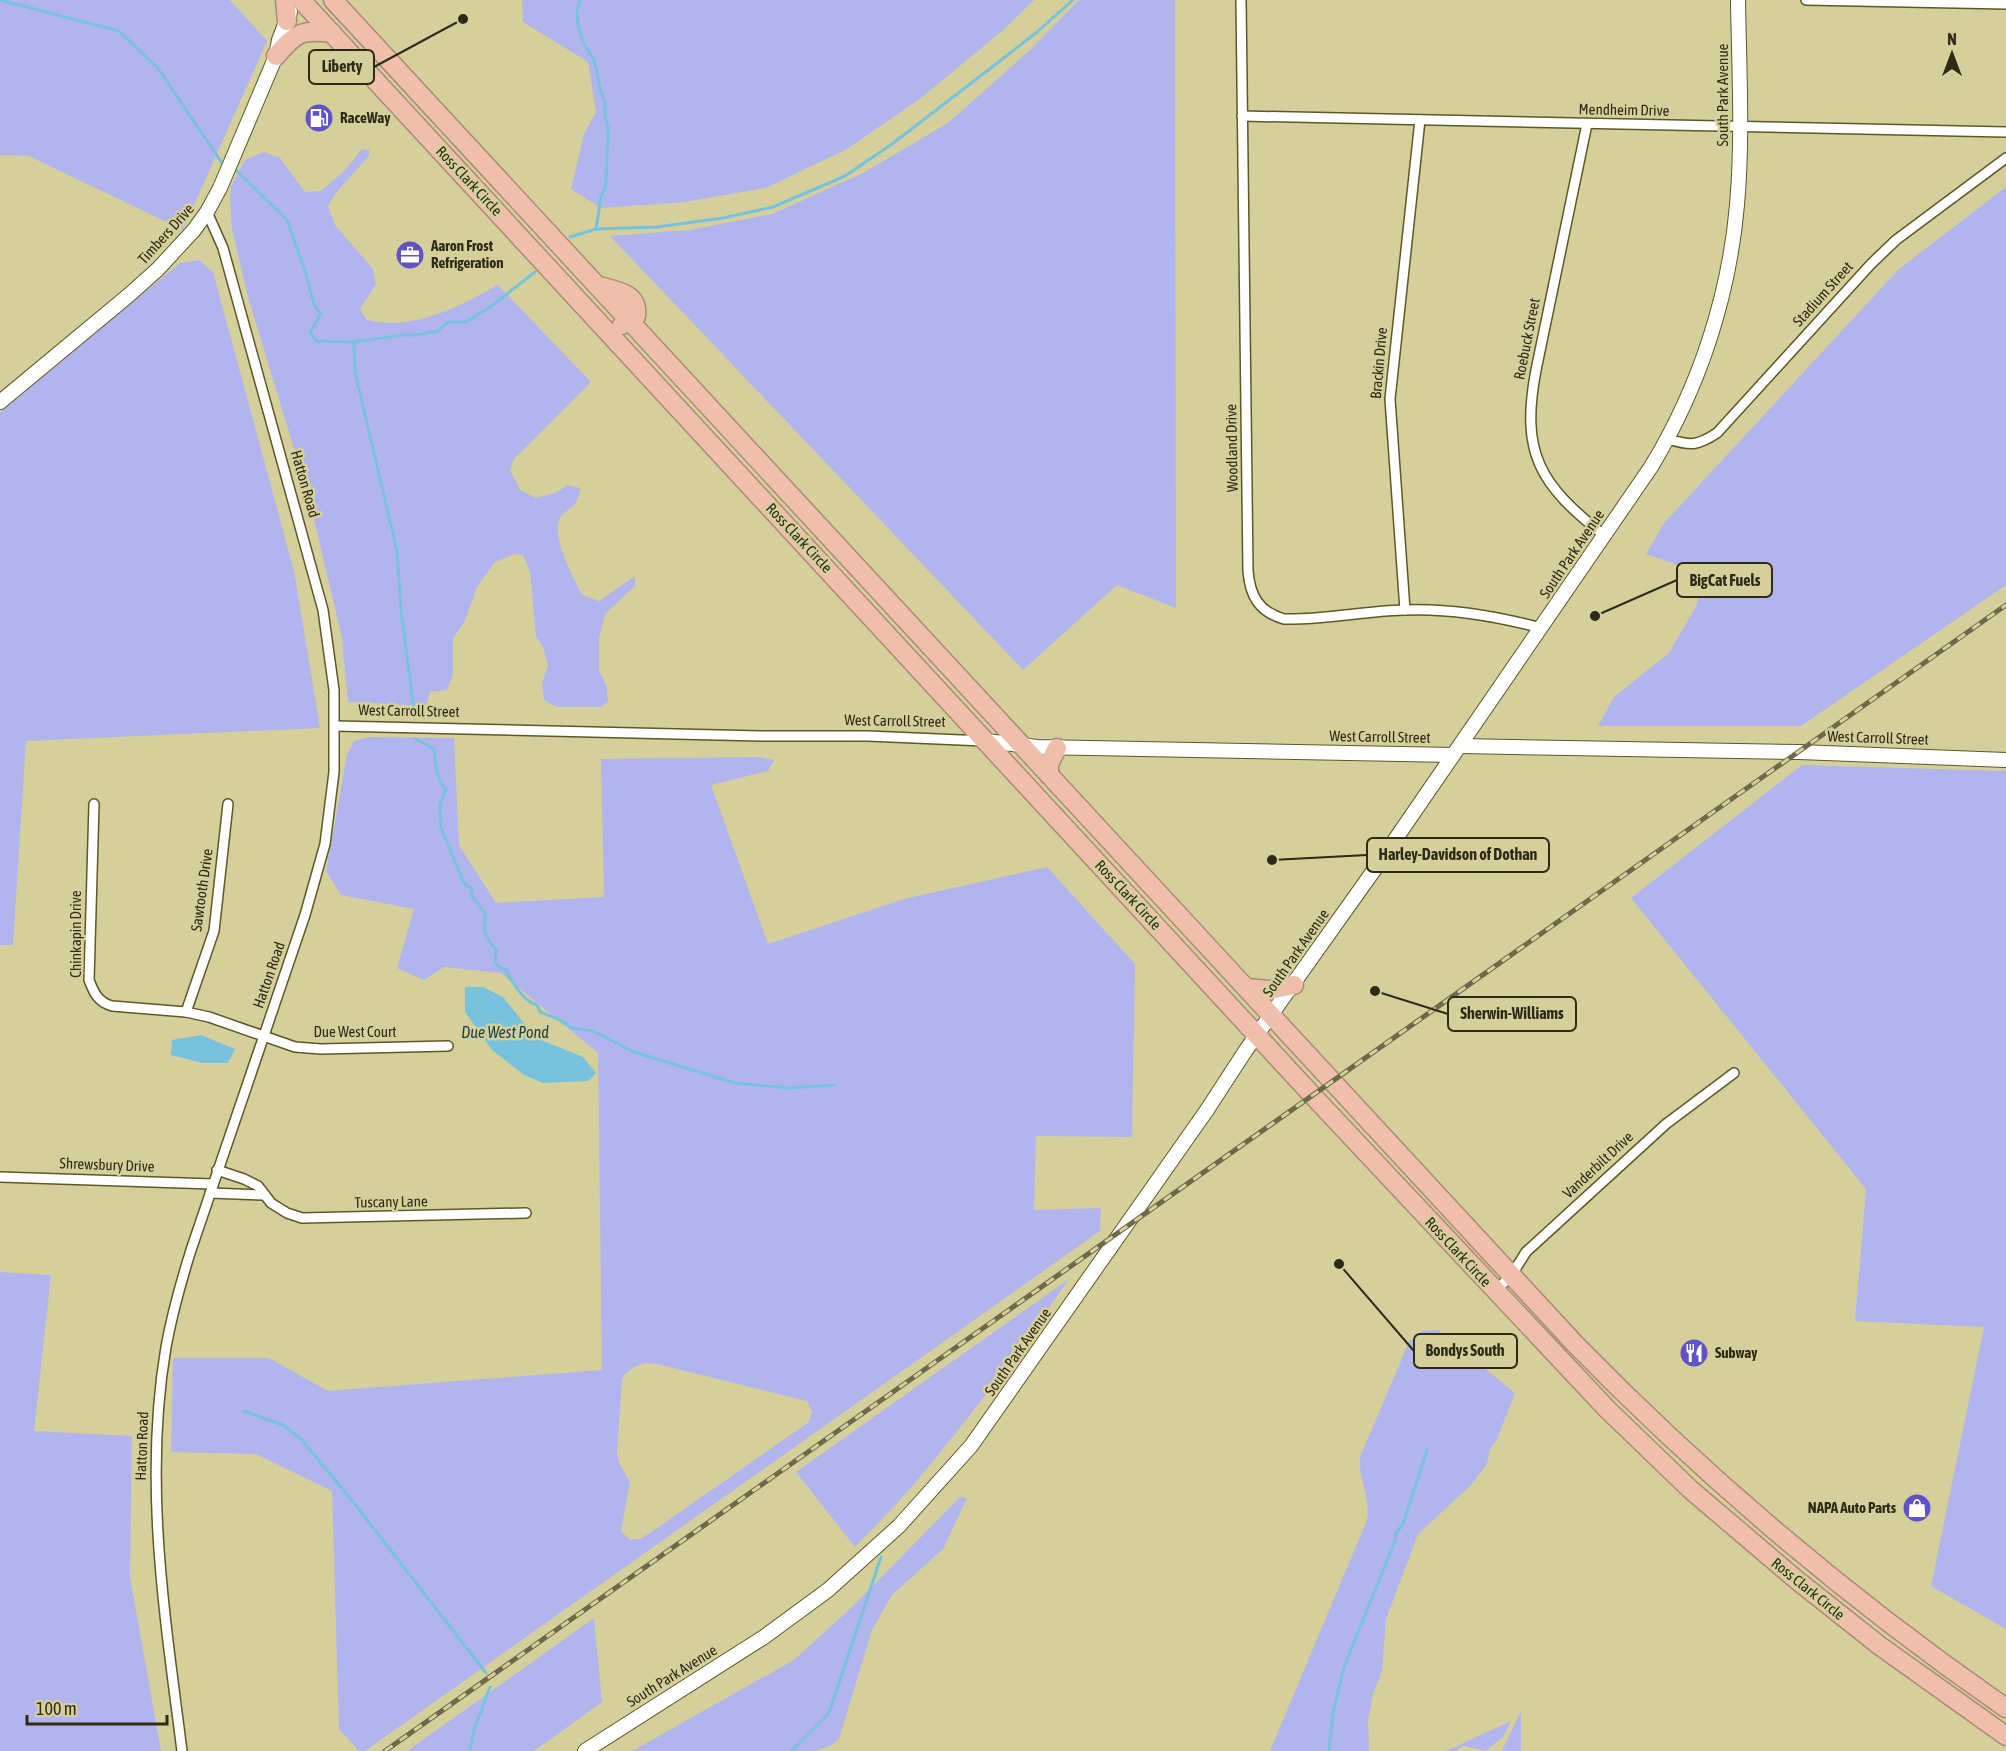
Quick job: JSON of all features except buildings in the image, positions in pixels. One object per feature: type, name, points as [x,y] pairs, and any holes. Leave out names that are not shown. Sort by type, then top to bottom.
[{"type":"highway","points":[[285,0],[287,21]]},
{"type":"highway","name":"Ross Clark Circle","points":[[301,0],[1257,1035],[1606,1409],[1691,1490],[1790,1574],[1880,1646],[2006,1736]]},
{"type":"highway","name":"Ross Clark Circle","points":[[333,0],[1511,1276],[1622,1392],[1707,1472],[1808,1560],[1893,1626],[2006,1708]]},
{"type":"highway","points":[[276,56],[298,34],[313,30],[332,33]]},
{"type":"highway","points":[[600,323],[622,326],[630,321]]},
{"type":"highway","points":[[724,458],[741,442]]},
{"type":"highway","points":[[1049,775],[1049,764],[1057,748]]},
{"type":"highway","points":[[1082,846],[1100,830]]},
{"type":"highway","points":[[1180,951],[1197,936]]},
{"type":"highway","points":[[1245,988],[1269,990],[1294,985]]},
{"type":"highway","points":[[1606,1409],[1622,1392]]},
{"type":"highway","points":[[1691,1490],[1707,1472]]},
{"type":"highway","points":[[1880,1646],[1893,1626]]},
{"type":"street","name":"Timbers Drive","points":[[0,402],[158,269],[194,230],[207,212],[224,178],[276,56],[279,40],[295,0]]},
{"type":"street","name":"Woodland Drive","points":[[1241,0],[1248,571],[1251,589],[1259,606],[1284,619],[1405,610],[1484,614],[1541,628]]},
{"type":"street","name":"South Park Avenue","points":[[585,1751],[793,1618],[855,1567],[928,1495],[971,1446],[1208,1110],[1257,1035],[1605,536],[1668,439],[1707,347],[1728,269],[1737,206],[1740,127],[1738,0]]},
{"type":"street","points":[[1806,0],[2006,4]]},
{"type":"street","name":"Mendheim Drive","points":[[1242,116],[2006,132]]},
{"type":"street","name":"Brackin Drive","points":[[1405,610],[1390,399],[1420,120]]},
{"type":"street","name":"Roebuck Street","points":[[1587,124],[1536,370],[1530,420],[1533,446],[1550,484],[1576,513],[1605,536]]},
{"type":"street","name":"Stadium Street","points":[[1668,439],[1689,445],[1717,433],[1871,264],[1896,240],[2006,158]]},
{"type":"street","name":"Hatton Road","points":[[182,1751],[158,1546],[156,1509],[157,1435],[162,1377],[171,1322],[180,1286],[217,1170],[299,935],[325,844],[332,795],[335,726],[329,641],[317,581],[223,248],[207,212]]},
{"type":"street","name":"West Carroll Street","points":[[335,726],[760,736],[868,736],[986,741],[1057,748],[1799,752],[2006,760]]},
{"type":"street","name":"Chinkapin Drive","points":[[94,804],[89,980],[94,994],[102,1003],[112,1006],[186,1011],[264,1036]]},
{"type":"street","name":"Sawtooth Drive","points":[[186,1011],[214,932],[228,804]]},
{"type":"street","name":"Due West Court","points":[[264,1036],[295,1047],[321,1049],[448,1046]]},
{"type":"street","name":"Vanderbilt Drive","points":[[1495,1291],[1511,1276],[1526,1252],[1659,1130],[1734,1073]]},
{"type":"street","name":"Tuscany Lane","points":[[217,1170],[258,1186],[271,1203],[287,1213],[302,1218],[526,1213]]},
{"type":"street","name":"Shrewsbury Drive","points":[[0,1177],[211,1188]]},
{"type":"street","points":[[211,1188],[263,1195]]},
{"type":"shaded area","points":[[0,0],[230,0],[267,41],[183,230],[29,156],[0,155]]},
{"type":"shaded area","points":[[522,0],[1034,0],[1002,31],[921,98],[847,149],[766,188],[684,202],[601,208],[571,189],[584,134],[596,112],[588,62],[523,22]]},
{"type":"shaded area","points":[[1079,0],[1175,0],[1176,608],[1117,585],[1023,670],[610,236],[690,230],[772,214],[863,173],[948,123],[1030,50]]},
{"type":"shaded area","points":[[362,149],[369,150],[369,156],[335,194],[328,206],[335,225],[373,269],[376,284],[360,309],[367,320],[384,323],[419,320],[451,309],[498,285],[591,382],[514,459],[510,470],[520,490],[536,498],[555,493],[568,485],[580,488],[577,501],[562,516],[558,528],[561,547],[582,595],[599,601],[635,576],[635,586],[605,614],[599,639],[599,670],[607,687],[608,702],[601,707],[557,707],[544,700],[542,683],[548,666],[543,647],[536,636],[530,572],[523,555],[515,554],[495,562],[477,587],[464,623],[453,638],[453,675],[447,690],[430,692],[426,706],[348,702],[342,638],[309,498],[248,297],[232,229],[230,199],[231,186],[245,160],[264,152],[280,158],[305,192],[321,191],[345,170]]},
{"type":"shaded area","points":[[2006,187],[2006,585],[1801,726],[1598,726],[1614,697],[1669,653],[1695,608],[1708,575],[1646,554],[1665,522],[1899,269]]},
{"type":"shaded area","points":[[199,260],[213,272],[294,571],[320,728],[26,741],[13,945],[0,945],[0,412],[180,263]]},
{"type":"shaded area","points":[[370,737],[454,738],[459,845],[496,903],[604,897],[601,759],[759,757],[774,760],[768,771],[711,785],[768,944],[904,899],[1047,867],[1135,964],[1132,1137],[1036,1136],[1034,1210],[1101,1208],[1100,1231],[365,1751],[359,1751],[339,1729],[332,1491],[256,1454],[171,1452],[173,1358],[269,1358],[328,1391],[602,1370],[598,1053],[501,973],[444,967],[424,980],[397,968],[414,909],[341,895],[326,871],[347,755],[354,741]],"holes":[[[647,1363],[807,1401],[812,1412],[809,1422],[650,1533],[640,1539],[630,1540],[621,1531],[630,1482],[619,1463],[617,1454],[622,1379],[636,1366]]]},
{"type":"shaded area","points":[[1802,765],[2006,771],[2006,1629],[1931,1586],[1984,1327],[1855,1321],[1866,1189],[1631,898]]},
{"type":"shaded area","points":[[0,1272],[51,1275],[34,1431],[132,1436],[130,1577],[161,1751],[0,1751]]},
{"type":"shaded area","points":[[1069,1279],[956,1434],[908,1491],[855,1547],[796,1472]]},
{"type":"shaded area","points":[[1438,1330],[1515,1393],[1497,1439],[1490,1449],[1487,1464],[1471,1485],[1418,1534],[1386,1619],[1382,1671],[1373,1694],[1368,1720],[1369,1751],[1270,1751],[1367,1520],[1368,1512],[1360,1457],[1409,1342],[1421,1331]]},
{"type":"shaded area","points":[[960,1497],[967,1498],[943,1549],[892,1595],[872,1630],[839,1739],[830,1746],[815,1751],[632,1751],[794,1660],[853,1606]]},
{"type":"shaded area","points":[[594,1618],[602,1702],[534,1751],[407,1751]]},
{"type":"shaded area","points":[[1521,1711],[1521,1751],[1502,1751]]},
{"type":"shaded area","points":[[1511,1721],[1503,1737],[1485,1751],[1464,1746],[1454,1751],[1446,1751]]},
{"type":"water","name":"Due West Pond","points":[[465,987],[483,987],[503,997],[536,1038],[583,1057],[596,1073],[588,1081],[543,1083],[524,1075],[492,1050],[465,1012]]},
{"type":"water","points":[[201,1035],[235,1049],[228,1063],[202,1063],[171,1055],[172,1040]]},
{"type":"waterway","points":[[0,0],[119,31],[157,67],[222,163]]},
{"type":"waterway","points":[[580,0],[577,10],[578,25],[583,42],[594,60],[605,102],[608,128],[606,185],[601,197],[596,229]]},
{"type":"waterway","points":[[570,237],[596,229],[657,227],[723,218],[773,207],[845,176],[892,144],[974,81],[1037,32],[1073,0]]},
{"type":"waterway","points":[[233,167],[287,220],[314,304],[321,314],[310,332],[316,341],[354,342],[438,331],[448,322],[466,322],[493,305],[535,272]]},
{"type":"waterway","points":[[354,342],[355,372],[397,551],[401,610],[415,718]]},
{"type":"waterway","points":[[416,739],[434,749],[438,776],[446,789],[440,804],[441,828],[464,883],[472,889],[471,895],[485,913],[485,933],[496,949],[495,963],[506,970],[518,990],[527,1000],[537,1005],[540,1012],[572,1028],[593,1031],[634,1052],[735,1083],[787,1088],[834,1085]]},
{"type":"waterway","points":[[244,1411],[283,1425],[302,1440],[486,1673]]},
{"type":"waterway","points":[[1329,1751],[1333,1713],[1344,1667],[1395,1541],[1396,1533],[1403,1524],[1427,1450]]},
{"type":"waterway","points":[[791,1751],[829,1713],[881,1557]]},
{"type":"waterway","points":[[470,1751],[474,1730],[490,1687]]},
{"type":"railway","points":[[385,1751],[2006,605]]},
{"type":"place","name":"Liberty","points":[[463,19]]},
{"type":"place","name":"RaceWay","points":[[319,118]]},
{"type":"place","name":"Aaron Frost Refrigeration","points":[[410,255]]},
{"type":"place","name":"BigCat Fuels","points":[[1595,616]]},
{"type":"place","name":"Harley-Davidson of Dothan","points":[[1272,860]]},
{"type":"place","name":"Sherwin-Williams","points":[[1375,991]]},
{"type":"place","name":"Bondys South","points":[[1339,1264]]},
{"type":"place","name":"Subway","points":[[1694,1353]]},
{"type":"place","name":"NAPA Auto Parts","points":[[1917,1508]]}]
